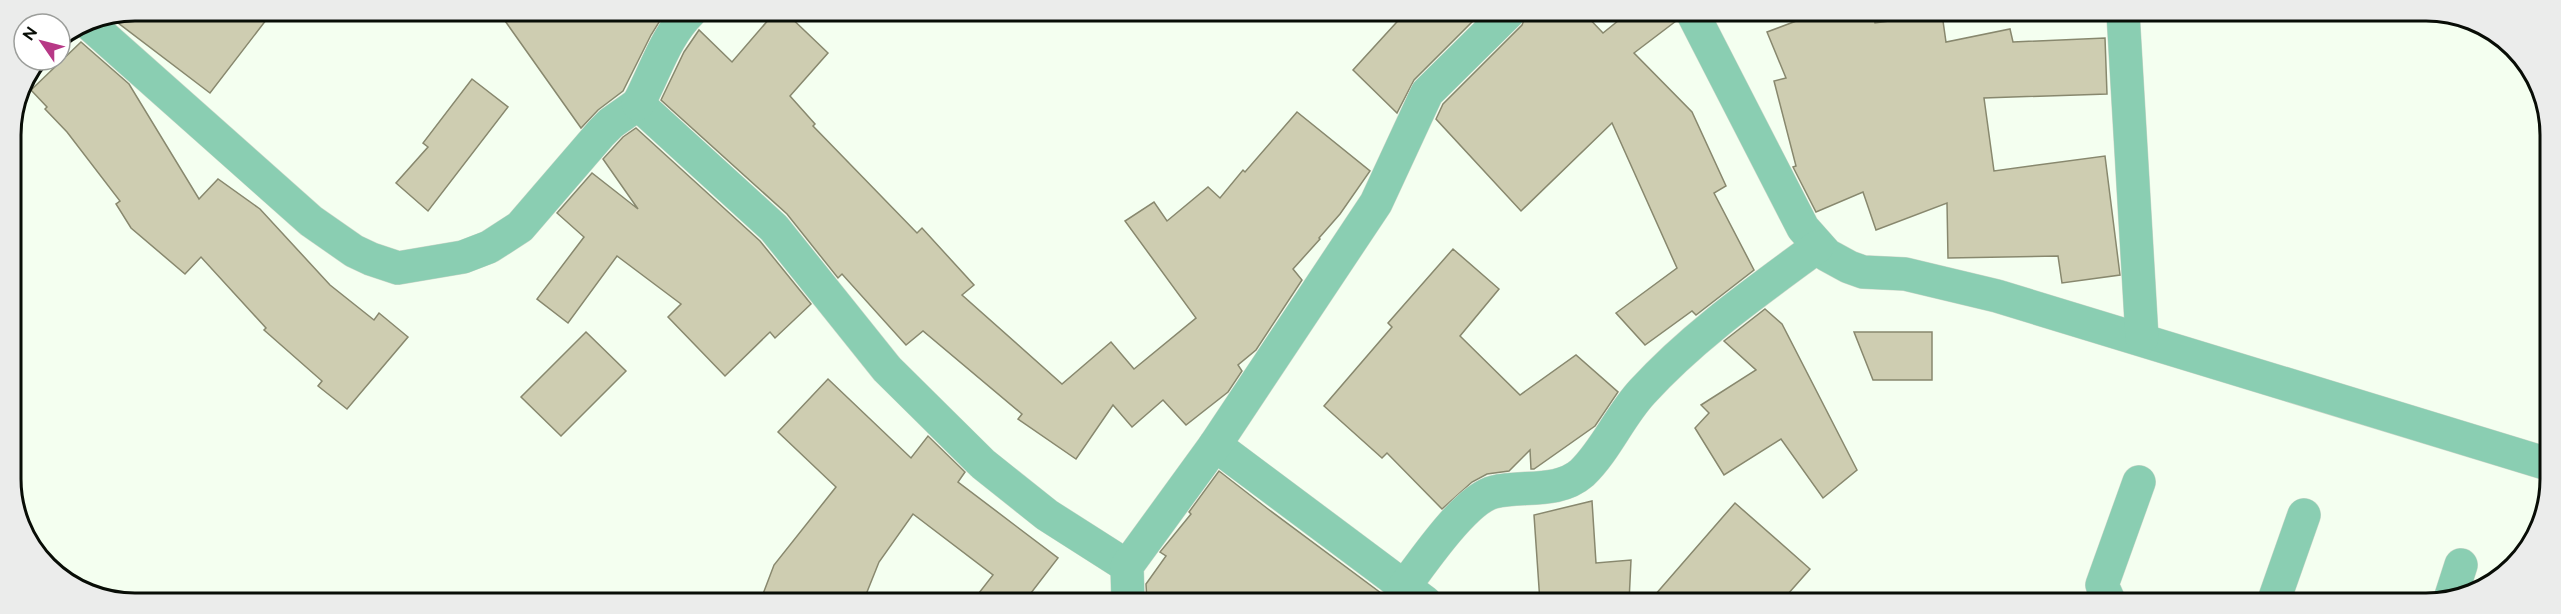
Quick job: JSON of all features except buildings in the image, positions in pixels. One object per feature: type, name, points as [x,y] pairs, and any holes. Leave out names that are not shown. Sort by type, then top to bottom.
[{"type":"street","points":[[95,29],[311,221],[354,251],[398,268],[464,257],[489,247],[520,227],[611,123],[638,104],[680,21]]},
{"type":"street","points":[[1128,593],[1127,566],[1215,445],[1376,203],[1427,93],[1500,21]]},
{"type":"street","points":[[1697,21],[1803,228],[1817,246],[1837,261],[1856,270],[1905,274],[1997,296],[2142,338],[2540,462]]},
{"type":"street","points":[[2123,21],[2142,338]]},
{"type":"street","points":[[638,104],[774,228],[887,369],[983,464],[1047,515],[1127,566]]},
{"type":"street","points":[[1415,593],[1447,530],[1469,508],[1492,492],[1566,484],[1581,474],[1640,394],[1699,335],[1817,246]]},
{"type":"street","points":[[1215,445],[1411,593]]},
{"type":"street","points":[[2106,593],[2102,585],[2139,482]]},
{"type":"street","points":[[2277,593],[2304,515]]},
{"type":"street","points":[[2453,590],[2461,565]]}]
